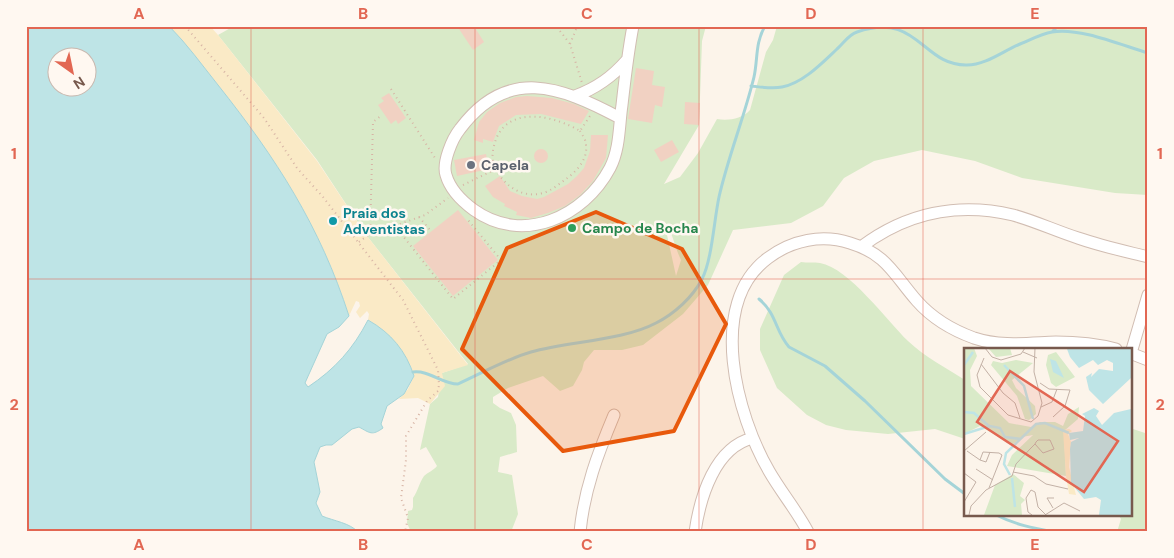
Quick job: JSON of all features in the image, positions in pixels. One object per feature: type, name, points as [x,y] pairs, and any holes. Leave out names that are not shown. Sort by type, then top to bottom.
[{"type":"street","points":[[620,118],[580,94],[531,87],[510,90],[483,105],[470,116],[455,135],[447,156],[446,174],[455,192],[467,205],[481,216],[502,224],[523,227],[543,224],[563,216],[585,199],[596,188],[611,167],[617,144],[627,60],[634,26]]},
{"type":"street","points":[[580,94],[604,82],[627,60]]},
{"type":"street","points":[[861,247],[904,221],[938,212],[972,210],[1015,216],[1081,239],[1148,257]]},
{"type":"street","points":[[808,532],[769,471],[753,438],[738,384],[733,347],[734,317],[744,286],[765,260],[784,248],[811,240],[828,239],[840,240],[861,247],[877,255],[890,266],[909,292],[928,312],[962,333],[975,338],[1000,344],[1076,343],[1109,348]]},
{"type":"street","points":[[1132,350],[1148,295]]},
{"type":"street","points":[[1132,353],[1148,360]]},
{"type":"street","points":[[580,532],[584,500],[590,479],[614,415]]},
{"type":"street","points":[[695,532],[704,495],[720,461],[734,446],[753,438]]},
{"type":"path","points":[[185,26],[264,118],[297,168],[323,197],[403,300],[438,370],[438,391],[426,400],[406,436],[406,460],[402,498],[408,518],[405,532]]},
{"type":"path","points":[[570,44],[577,27]]},
{"type":"path","points":[[560,30],[570,44],[580,94]]},
{"type":"path","points":[[391,89],[436,159]]},
{"type":"path","points":[[580,131],[596,105]]},
{"type":"path","points":[[370,235],[373,122],[382,115]]},
{"type":"path","points":[[530,117],[549,118],[571,125],[580,131],[587,146],[582,162],[576,171],[547,191],[532,194],[521,193],[505,182],[496,169],[492,154],[494,145],[504,127],[511,121],[530,117]]},
{"type":"path","points":[[358,242],[370,235],[434,210],[474,179],[496,169]]},
{"type":"path","points":[[419,217],[431,232]]},
{"type":"path","points":[[395,226],[453,299],[501,260],[467,218]]},
{"type":"highlighted area","points":[[596,212],[682,249],[726,324],[674,431],[563,451],[462,349],[507,248]]},
{"type":"green space","points":[[234,26],[706,26],[702,41],[699,125],[664,184],[680,177],[698,153],[717,119],[735,119],[750,110],[766,52],[773,40],[777,26],[1148,26],[1148,195],[1115,193],[1022,178],[975,161],[922,150],[874,161],[844,178],[823,206],[791,223],[733,230],[708,285],[683,314],[643,345],[622,350],[594,350],[584,362],[582,370],[573,386],[560,391],[543,376],[508,388],[493,397],[493,403],[511,413],[516,425],[517,452],[500,457],[498,472],[512,475],[518,514],[511,532],[411,532],[407,523],[408,511],[412,510],[413,507],[413,498],[424,476],[437,466],[426,447],[420,450],[430,404],[438,397],[442,373],[468,364],[367,236],[317,160],[218,35]],"holes":[[[664,221],[681,260],[676,276]]]},
{"type":"green space","points":[[801,262],[820,263],[831,267],[843,274],[867,296],[915,347],[964,379],[964,439],[935,429],[888,434],[846,430],[826,425],[807,415],[777,388],[760,350],[760,329],[784,275]]},
{"type":"green space","points":[[1132,429],[1148,434],[1148,532],[1117,532],[1121,519],[1119,516],[1132,516]]},
{"type":"sand","name":"Praia dos Adventistas","points":[[169,26],[210,26],[218,35],[317,161],[367,236],[468,365],[442,373],[445,386],[430,404],[418,398],[399,399],[408,389],[414,376],[407,359],[390,337],[368,320],[369,314],[367,311],[360,318],[356,312],[360,306],[359,302],[356,301],[349,316],[324,252],[310,223],[277,166],[239,112]]},
{"type":"water","points":[[26,26],[169,26],[239,112],[277,166],[310,223],[337,283],[349,316],[339,327],[327,334],[305,383],[308,387],[335,366],[350,349],[368,320],[391,337],[402,351],[414,376],[404,394],[387,406],[381,424],[383,428],[373,433],[359,427],[352,429],[332,445],[320,447],[314,462],[320,492],[316,503],[322,516],[346,524],[358,532],[26,532]]},
{"type":"building","points":[[457,26],[474,26],[484,42],[473,50]]},
{"type":"building","points":[[636,68],[654,71],[652,85],[665,87],[662,107],[655,105],[652,123],[628,119]]},
{"type":"building","points":[[389,93],[406,118],[398,124],[396,120],[391,124],[378,105],[384,101],[381,98]]},
{"type":"building","points":[[516,97],[552,98],[574,104],[589,111],[581,124],[541,114],[516,115],[499,126],[493,142],[483,139],[483,143],[474,140],[479,122],[487,112],[500,103]]},
{"type":"building","points":[[685,102],[700,103],[699,125],[684,124]]},
{"type":"building","points":[[591,135],[608,135],[606,158],[593,181],[580,195],[565,206],[531,218],[516,215],[517,212],[504,206],[505,204],[493,197],[485,186],[500,176],[510,191],[537,199],[544,197],[568,184],[584,168],[590,151]]},
{"type":"building","points":[[672,140],[679,152],[661,162],[654,150]]},
{"type":"building","points":[[538,149],[544,149],[548,156],[544,163],[538,163],[534,159],[534,153]]},
{"type":"building","name":"Capela","points":[[486,154],[489,169],[457,176],[454,160]]},
{"type":"building","points":[[458,210],[498,260],[453,296],[413,246]]},
{"type":"waterway","points":[[413,372],[425,373],[446,382],[458,384],[504,362],[531,352],[627,334],[642,329],[656,323],[676,310],[694,292],[705,271],[719,197],[750,92],[758,45],[765,26]]},
{"type":"waterway","points":[[1052,32],[1058,26]]},
{"type":"waterway","points":[[751,86],[778,88],[790,85],[805,77],[819,66],[851,35],[877,27],[894,28],[907,33],[939,57],[952,63],[967,65],[981,63],[1044,34],[1063,31],[1087,34],[1148,53]]},
{"type":"waterway","points":[[759,299],[773,317],[784,341],[789,347],[825,366],[865,401],[945,479],[964,493]]},
{"type":"waterway","points":[[999,516],[1024,526],[1056,532]]},
{"type":"place","name":"Capela","points":[[471,165]]},
{"type":"place","name":"Praia dos Adventistas","points":[[333,221]]},
{"type":"place","name":"Campo de Bocha","points":[[572,228]]}]
